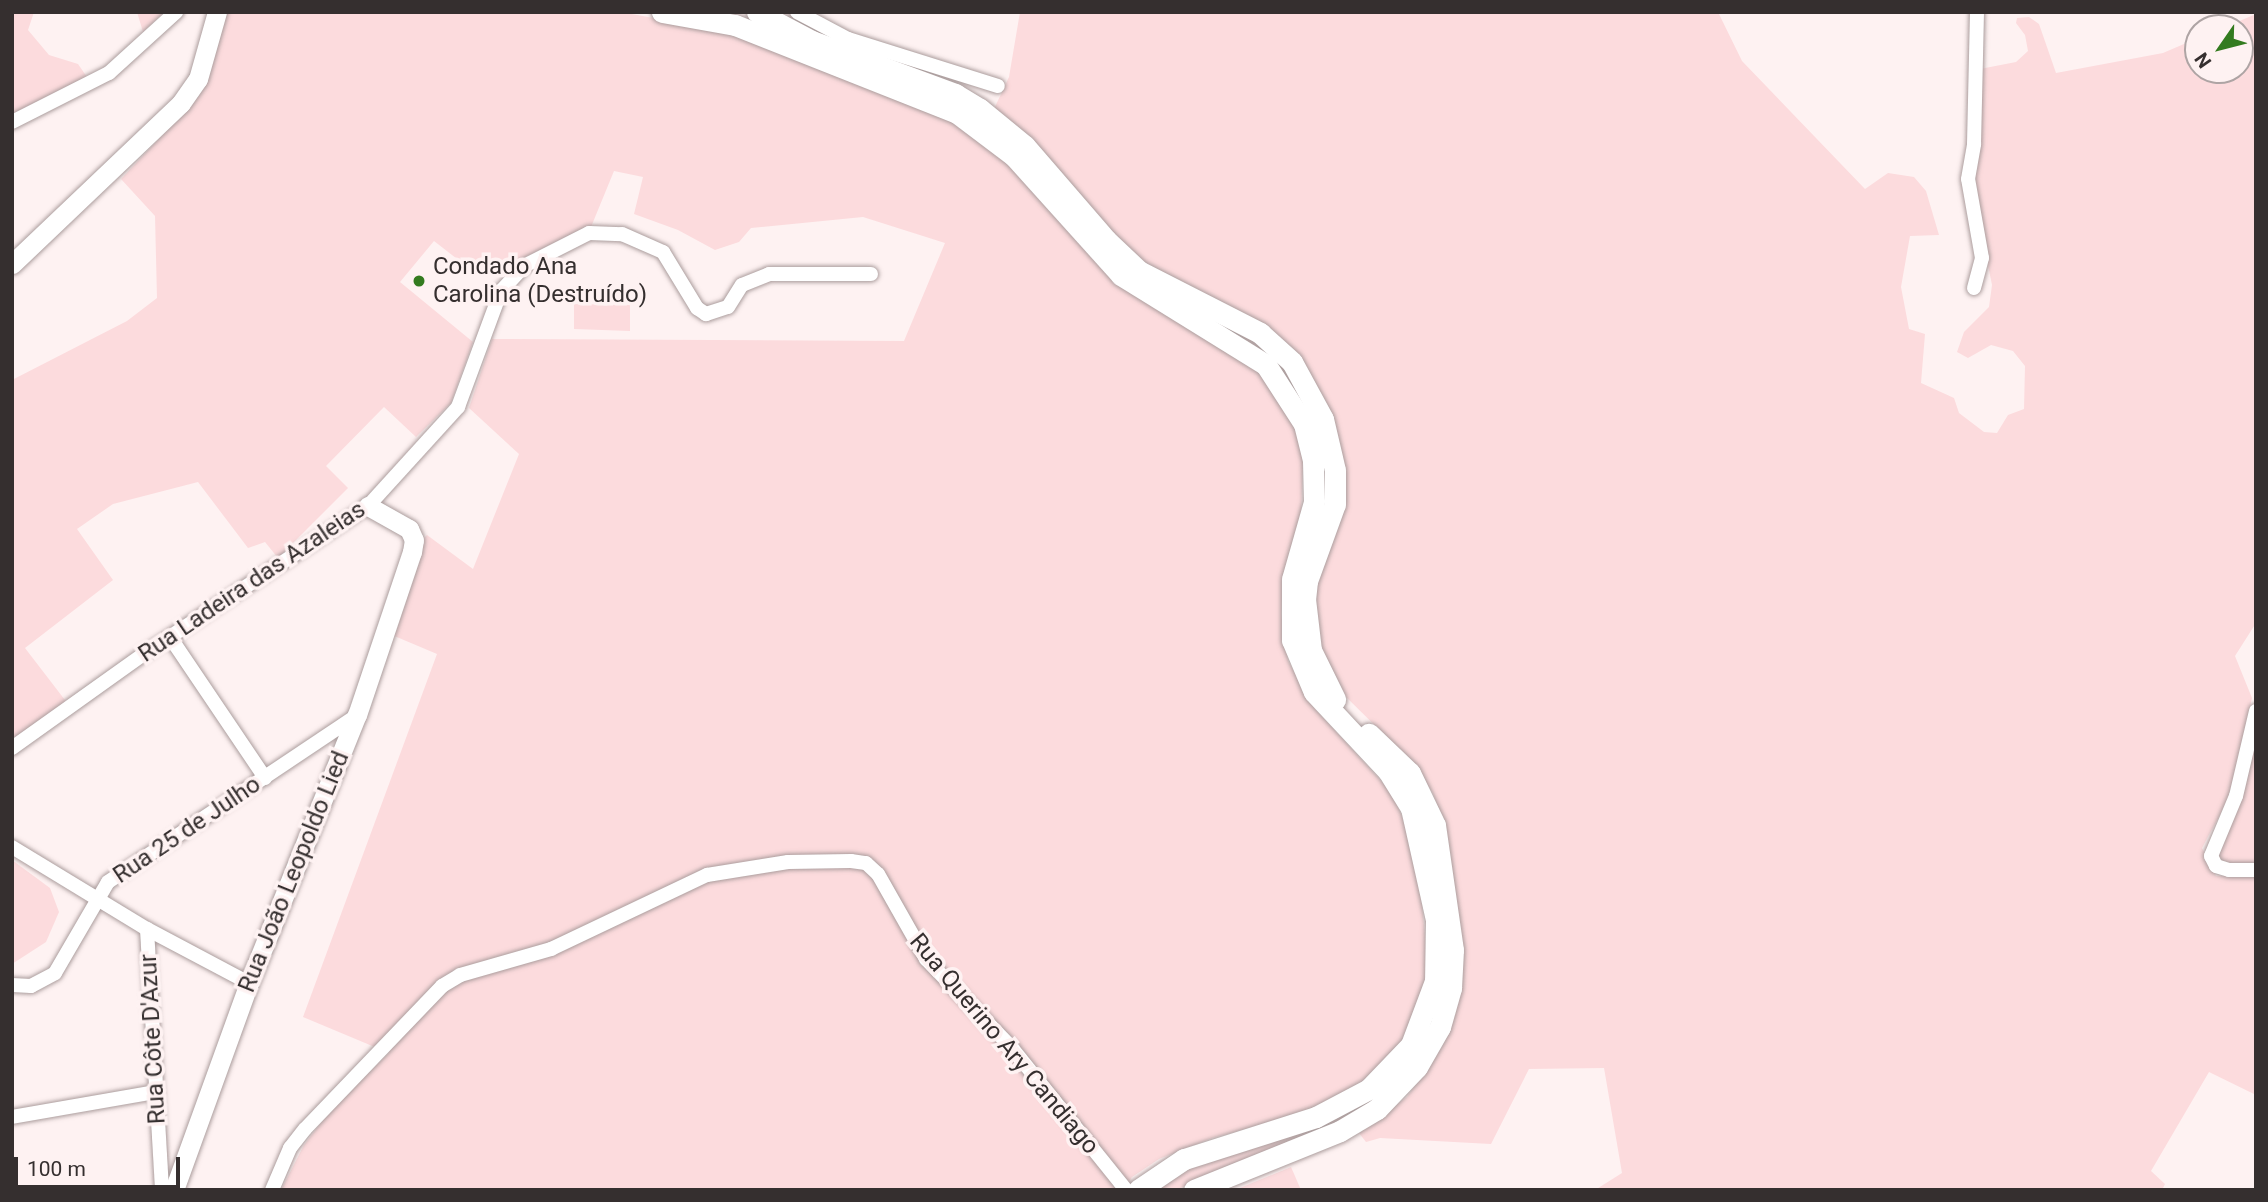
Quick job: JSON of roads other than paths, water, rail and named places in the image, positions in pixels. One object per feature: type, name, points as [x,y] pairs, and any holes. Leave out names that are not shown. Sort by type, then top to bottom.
[{"type":"main road","points":[[665,12],[735,25],[957,113],[1014,156],[1121,275],[1166,306],[1229,338],[1266,365],[1290,396],[1304,424],[1313,461],[1314,502],[1292,579],[1292,640],[1314,692],[1388,771],[1411,808],[1436,920],[1435,981],[1411,1045],[1369,1088],[1316,1118],[1184,1159],[1138,1190]]},
{"type":"main road","points":[[725,12],[769,14],[830,49],[955,94],[1004,127],[1139,271],[1177,294],[1260,333],[1280,349],[1306,380],[1323,419],[1335,470],[1335,504],[1307,581],[1310,642],[1335,699],[1395,756],[1427,802],[1452,928],[1451,988],[1430,1048],[1405,1083],[1377,1109],[1340,1131],[1194,1190]]},
{"type":"street","points":[[12,122],[108,72],[176,12]]},
{"type":"street","points":[[12,264],[181,103],[198,79],[216,12]]},
{"type":"street","points":[[797,12],[848,39],[998,86]]},
{"type":"street","points":[[1974,288],[1982,258],[1968,179],[1974,144],[1977,12]]},
{"type":"street","name":"Rua Ladeira das Azaleias","points":[[12,748],[170,637],[368,506],[458,407],[473,376],[486,328],[511,276],[575,239],[607,232],[656,248],[677,268],[697,308],[706,314],[728,307],[742,285],[769,274],[871,274]]},
{"type":"street","name":"Rua João Leopoldo Lied","points":[[174,1190],[249,983],[357,715],[412,552],[414,540],[409,529],[368,506]]},
{"type":"street","points":[[170,637],[265,778]]},
{"type":"street","points":[[2256,711],[2236,796],[2211,856],[2216,866],[2229,870],[2256,870]]},
{"type":"street","name":"Rua 25 de Julho","points":[[12,985],[31,986],[55,972],[108,883],[357,715]]},
{"type":"street","points":[[12,847],[147,929],[249,983]]},
{"type":"street","name":"Rua Querino Ary Candiago","points":[[272,1190],[290,1148],[305,1129],[442,986],[460,975],[551,949],[707,875],[788,862],[851,861],[866,863],[878,874],[926,959],[1012,1048],[1126,1190]]},
{"type":"street","name":"Rua Côte D'Azur","points":[[147,929],[162,1190]]},
{"type":"street","points":[[12,1117],[155,1092]]},
{"type":"place","name":"Condado Ana Carolina (Destruído)","points":[[419,281]]}]
